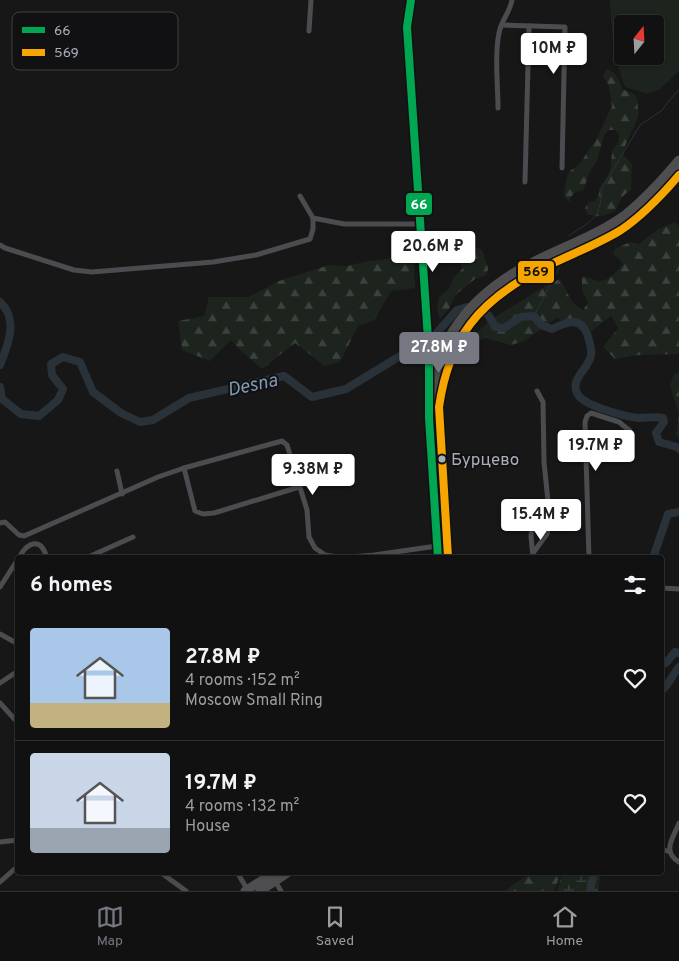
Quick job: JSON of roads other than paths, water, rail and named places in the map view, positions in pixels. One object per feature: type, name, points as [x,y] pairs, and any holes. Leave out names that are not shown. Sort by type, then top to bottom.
[{"type":"highway","points":[[504,282],[534,261],[591,234],[625,214],[659,184],[679,160]]},
{"type":"highway","points":[[438,555],[429,418],[430,395],[448,338],[467,310],[488,290],[593,240],[630,219],[664,189],[679,171]]},
{"type":"highway","points":[[443,357],[437,408],[445,555]]},
{"type":"highway","points":[[246,890],[275,877]]},
{"type":"highway","points":[[260,891],[275,877]]},
{"type":"street","points":[[309,31],[311,0]]},
{"type":"street","points":[[411,0],[407,27],[430,395]]},
{"type":"street","points":[[498,108],[497,58],[500,30],[512,0]]},
{"type":"street","points":[[502,25],[565,27],[562,168]]},
{"type":"street","points":[[525,182],[529,26]]},
{"type":"street","points":[[0,245],[74,270],[92,272],[182,265],[256,255],[310,239],[313,229],[313,218],[300,196]]},
{"type":"street","points":[[313,218],[344,224],[420,224]]},
{"type":"street","points":[[533,555],[547,534],[550,521],[544,462],[543,402],[537,391]]},
{"type":"street","points":[[589,555],[585,422],[587,416],[591,413],[619,422],[630,431],[628,451]]},
{"type":"street","points":[[0,523],[8,524],[20,535],[24,536],[158,477],[282,441],[287,445],[307,510],[309,537],[315,548],[326,555]]},
{"type":"street","points":[[184,468],[195,511],[200,514],[222,511],[299,488]]},
{"type":"street","points":[[117,471],[122,494]]},
{"type":"street","points":[[532,525],[530,536],[533,555]]},
{"type":"street","points":[[93,555],[133,537]]},
{"type":"street","points":[[20,555],[25,547],[33,544],[43,548],[46,555]]},
{"type":"street","points":[[374,555],[437,546]]},
{"type":"street","points":[[0,587],[15,563]]},
{"type":"street","points":[[664,588],[679,589]]},
{"type":"street","points":[[0,634],[15,642]]},
{"type":"street","points":[[0,683],[15,673]]},
{"type":"street","points":[[0,703],[15,720]]},
{"type":"street","points":[[679,822],[670,845],[670,852],[673,858],[679,862]]},
{"type":"street","points":[[0,842],[15,840]]},
{"type":"street","points":[[664,850],[670,852]]},
{"type":"street","points":[[0,882],[15,869]]},
{"type":"street","points":[[164,875],[186,891]]},
{"type":"street","points":[[238,875],[246,890]]},
{"type":"street","points":[[275,877],[282,891]]},
{"type":"waterway","points":[[569,236],[589,222],[597,213],[601,200],[601,190],[640,125],[661,111],[679,89]]},
{"type":"waterway","points":[[534,316],[559,268]]},
{"type":"waterway","name":"Desna","points":[[0,302],[6,309],[10,324],[9,341],[0,365]]},
{"type":"waterway","name":"Desna","points":[[0,387],[2,399],[21,414],[39,416],[58,400],[63,389],[52,375],[51,364],[63,357],[80,362],[93,392],[121,413],[140,422],[153,420],[189,398],[284,376],[312,397],[346,389],[436,334],[457,310],[467,307],[482,310],[489,316],[495,327],[504,328],[521,317],[534,316],[541,325],[552,329],[570,322],[579,324],[586,332],[591,355],[576,383],[577,393],[587,402],[625,416],[663,418],[664,422],[656,433],[659,442],[679,449]]},
{"type":"waterway","name":"Desna","points":[[654,555],[668,514],[679,512]]},
{"type":"waterway","name":"Desna","points":[[664,663],[666,663],[675,652],[679,653]]},
{"type":"waterway","name":"Desna","points":[[664,688],[679,667]]},
{"type":"waterway","name":"Desna","points":[[590,891],[593,875]]},
{"type":"place","name":"Бурцево","points":[[442,459]]}]
